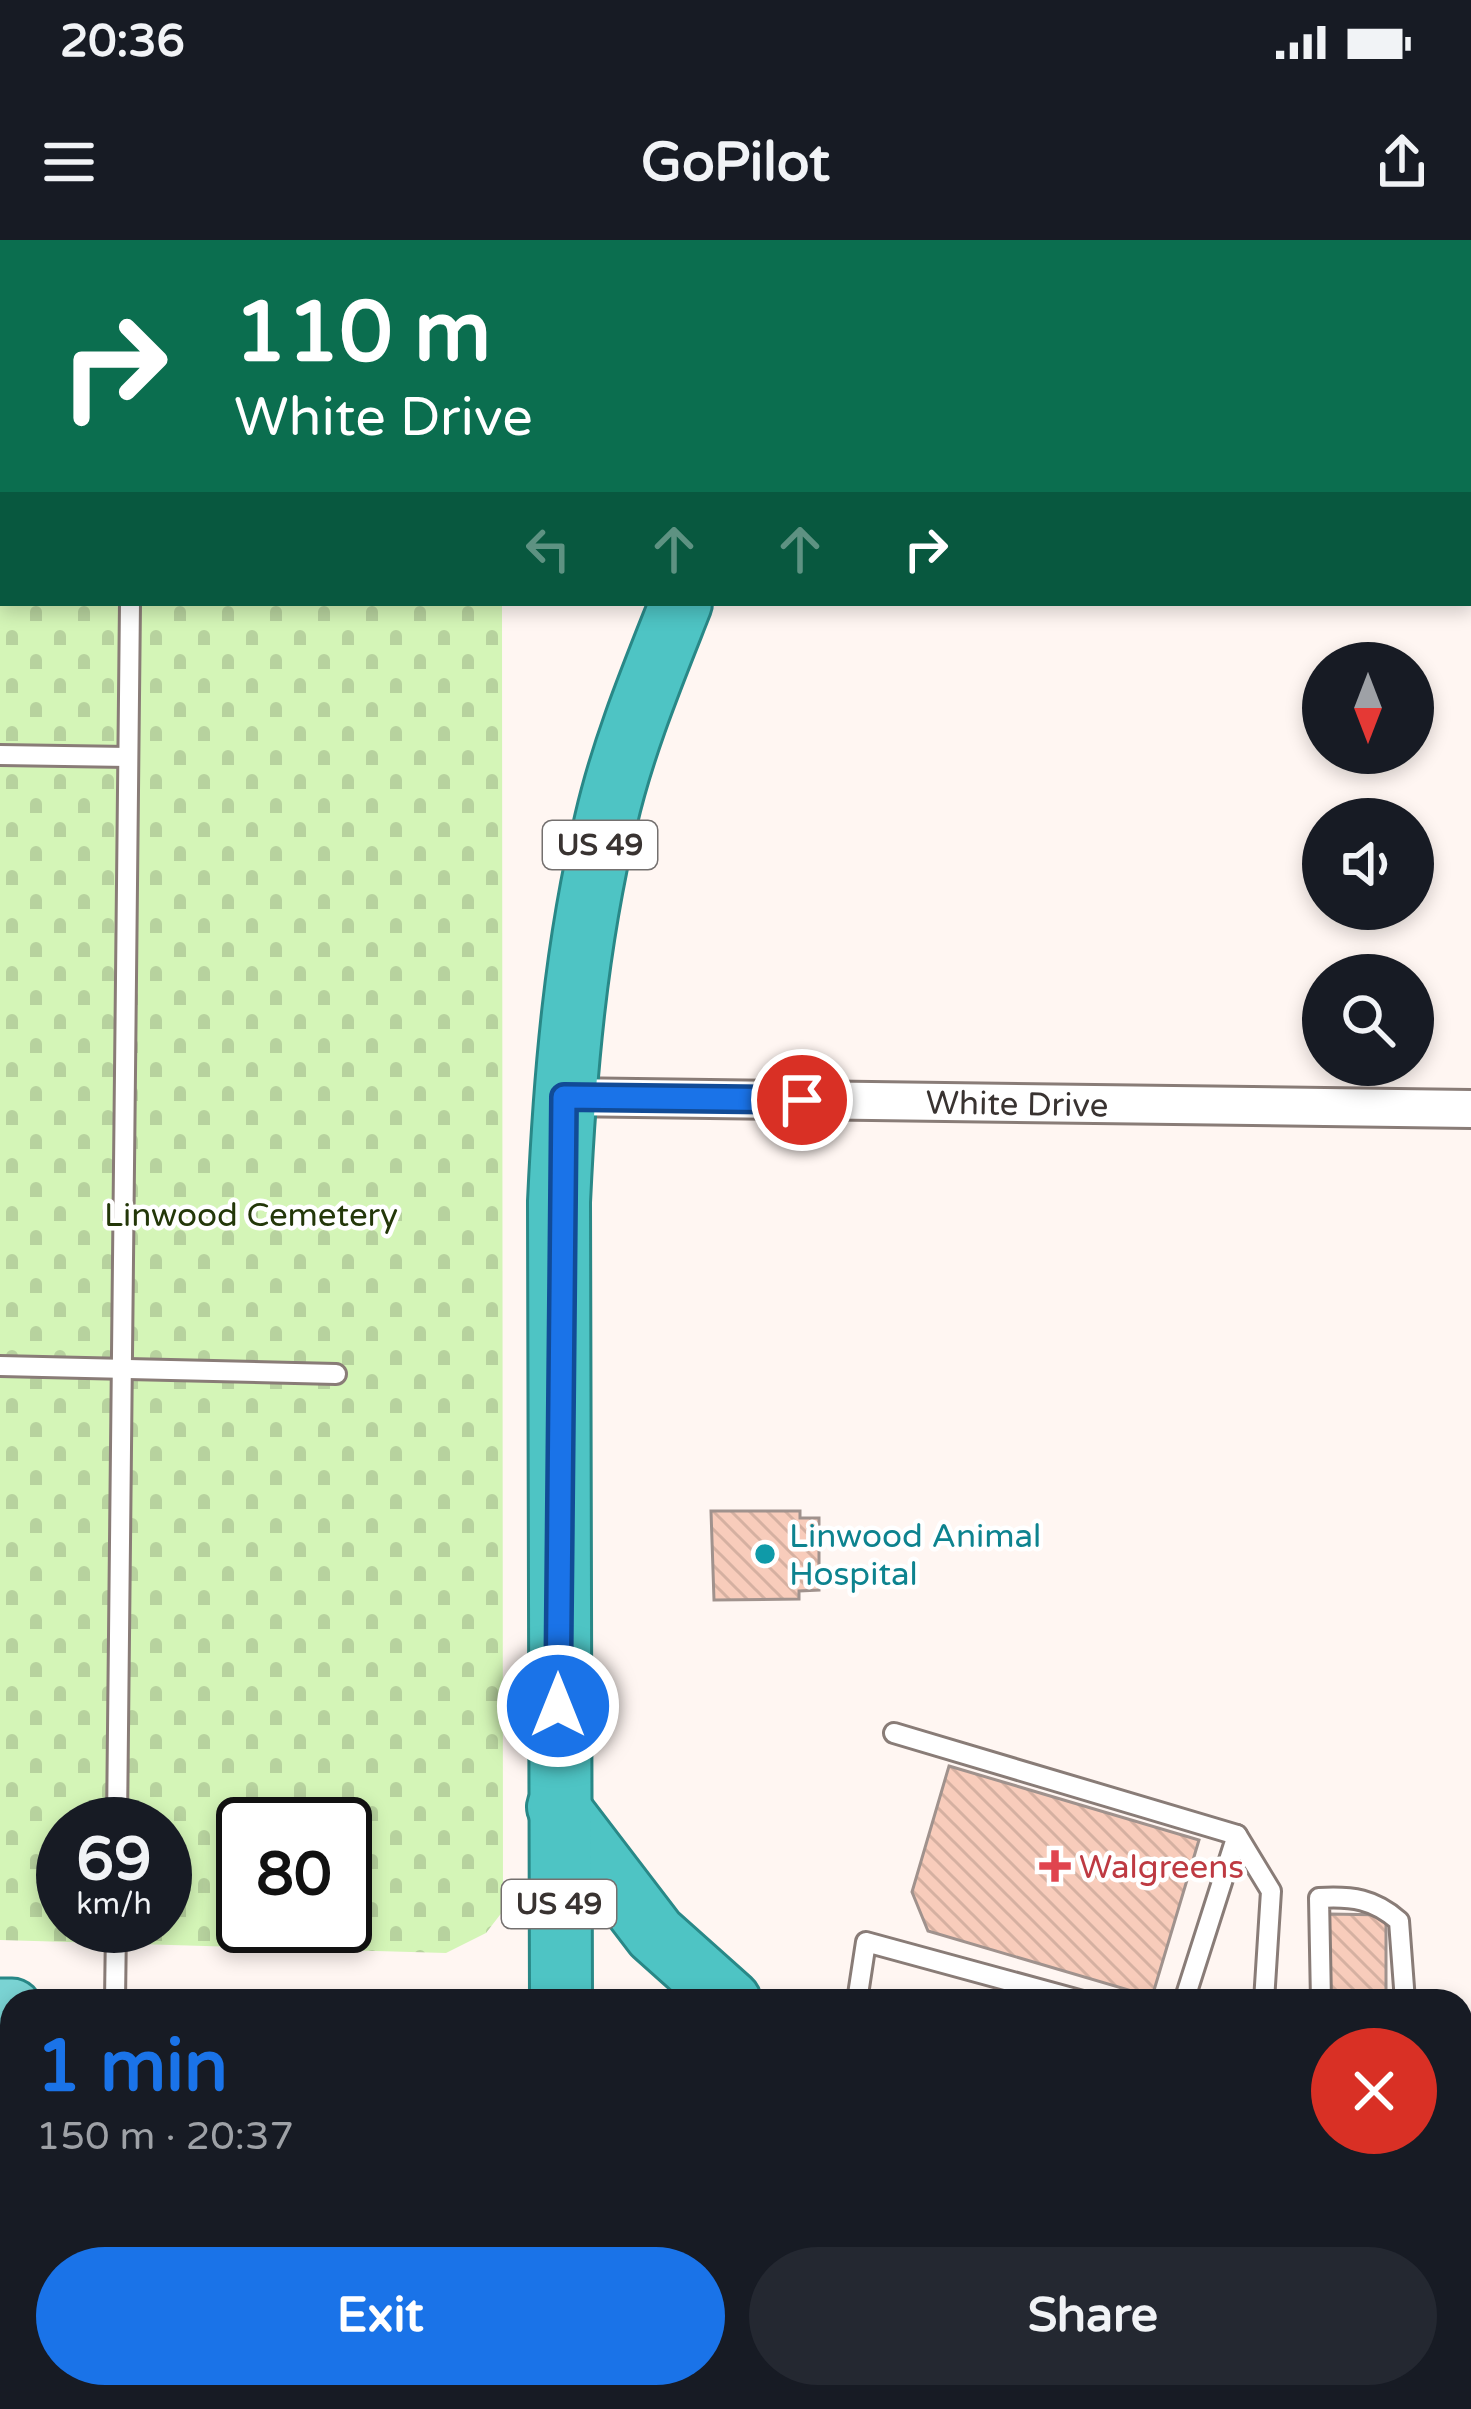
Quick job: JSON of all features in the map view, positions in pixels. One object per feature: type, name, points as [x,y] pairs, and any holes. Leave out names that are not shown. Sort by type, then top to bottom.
[{"type":"highway","name":"US 49","points":[[560,1989],[564,1097],[573,989],[607,816],[680,606]]},
{"type":"highway","points":[[558,1807],[644,1922],[717,1989]]},
{"type":"street","name":"White Drive","points":[[564,1097],[1471,1108]]},
{"type":"lane","points":[[117,1797],[130,606]]},
{"type":"lane","points":[[0,755],[128,757]]},
{"type":"lane","points":[[0,1366],[336,1374]]},
{"type":"lane","points":[[894,1733],[1237,1835],[1270,1891],[1265,1989]]},
{"type":"lane","points":[[1188,1989],[1237,1835]]},
{"type":"lane","points":[[1321,1989],[1319,1898],[1350,1896],[1381,1905],[1399,1921],[1404,1989]]},
{"type":"lane","points":[[859,1989],[866,1942],[1039,1989]]},
{"type":"lane","points":[[116,1953],[116,1989]]},
{"type":"green space","name":"Linwood Cemetery","points":[[0,606],[502,606],[503,1911],[486,1933],[446,1953],[372,1951],[372,1797],[216,1797],[216,1946],[192,1946],[192,1797],[36,1797],[36,1941],[0,1940]]},
{"type":"building","name":"Linwood Animal Hospital","points":[[711,1511],[800,1511],[800,1518],[819,1518],[819,1590],[799,1591],[799,1599],[714,1600]]},
{"type":"building","name":"Walgreens","points":[[949,1766],[1199,1840],[1154,1989],[1125,1989],[928,1931],[912,1892]]},
{"type":"building","points":[[1329,1914],[1386,1915],[1386,1989],[1329,1989]]},
{"type":"place","name":"Linwood Animal Hospital","points":[[765,1554]]},
{"type":"place","name":"Walgreens","points":[[1055,1866]]},
{"type":"route","points":[[558,1706],[559,1202],[564,1097],[802,1100]]}]
